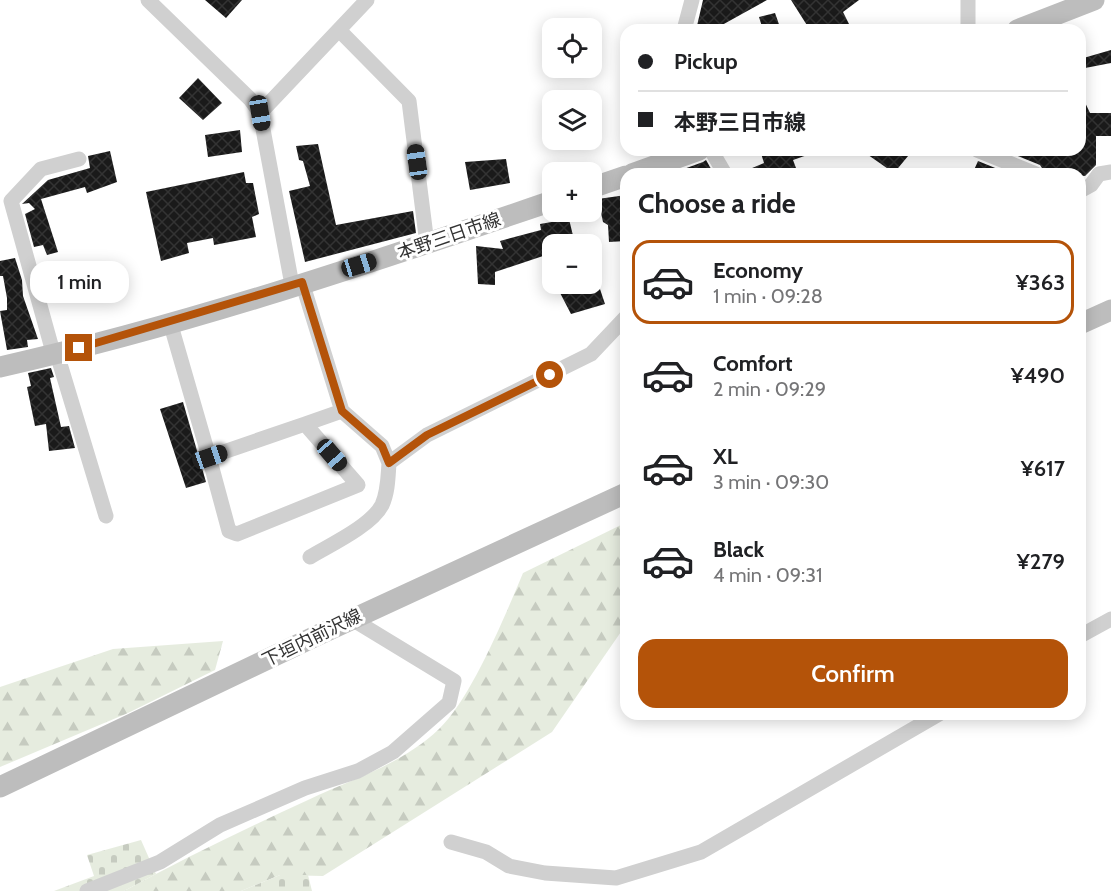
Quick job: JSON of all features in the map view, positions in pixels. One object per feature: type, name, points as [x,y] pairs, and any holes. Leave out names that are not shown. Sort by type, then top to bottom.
[{"type":"main road","points":[[1032,24],[1094,0]]},
{"type":"main road","points":[[649,168],[682,156]]},
{"type":"main road","points":[[602,184],[620,178]]},
{"type":"main road","name":"本野三日市線","points":[[0,367],[57,354],[297,284],[427,244],[542,204]]},
{"type":"main road","points":[[1086,321],[1111,310]]},
{"type":"main road","name":"下垣内前沢線","points":[[0,787],[352,619],[620,496]]},
{"type":"street","points":[[148,0],[250,99],[260,113],[297,284],[342,411],[382,446],[389,463],[388,486],[381,506],[356,530],[310,557]]},
{"type":"street","points":[[260,113],[367,0]]},
{"type":"street","points":[[686,24],[692,0]]},
{"type":"street","points":[[968,0],[968,24]]},
{"type":"street","points":[[339,30],[409,101],[427,244]]},
{"type":"street","points":[[992,156],[1020,168]]},
{"type":"street","points":[[79,159],[41,169],[10,201],[51,345],[57,354],[106,516]]},
{"type":"street","points":[[1086,188],[1099,174],[1111,172]]},
{"type":"street","points":[[170,322],[210,457],[229,531],[237,534],[358,485],[305,424]]},
{"type":"street","points":[[389,463],[427,435],[591,354],[620,323]]},
{"type":"street","points":[[210,457],[342,411]]},
{"type":"street","points":[[87,891],[160,862],[220,825],[250,811],[305,788],[358,771],[393,752],[449,703],[454,681],[352,619]]},
{"type":"street","points":[[1086,633],[1111,619]]},
{"type":"street","points":[[451,842],[486,852],[509,866],[545,873],[616,878],[701,852],[929,720]]},
{"type":"green space","points":[[620,525],[620,633],[552,732],[323,876],[280,875],[241,891],[124,891],[238,833],[377,770],[424,741],[451,715],[475,678],[523,573]]},
{"type":"green space","points":[[223,641],[215,670],[128,713],[0,767],[0,687],[113,649]]},
{"type":"green space","points":[[141,840],[156,874],[124,891],[54,891],[94,876],[87,855]]},
{"type":"green space","points":[[280,875],[308,875],[312,891],[241,891]]},
{"type":"building","points":[[205,0],[242,0],[226,18]]},
{"type":"building","points":[[703,0],[767,0],[724,24],[697,24]]},
{"type":"building","points":[[791,0],[859,0],[843,12],[849,24],[806,24]]},
{"type":"building","points":[[775,13],[779,24],[761,24],[759,17]]},
{"type":"building","points":[[1111,50],[1111,63],[1086,68],[1086,57]]},
{"type":"building","points":[[198,78],[222,103],[203,120],[179,98]]},
{"type":"building","points":[[1086,105],[1090,113],[1111,113],[1111,136],[1096,136],[1096,165],[1086,175],[1086,168],[1042,168],[1018,156],[1086,156]]},
{"type":"building","points":[[240,130],[242,152],[208,157],[205,135]]},
{"type":"building","points":[[318,144],[336,225],[413,211],[416,233],[305,262],[289,191],[310,186],[296,146]]},
{"type":"building","points":[[110,151],[117,182],[87,193],[85,187],[41,199],[58,252],[47,255],[43,245],[34,247],[25,214],[35,209],[29,203],[22,204],[48,180],[90,168],[88,156]]},
{"type":"building","points":[[762,156],[804,156],[793,160],[796,168],[752,168],[764,163]]},
{"type":"building","points":[[870,156],[908,156],[898,168],[887,168]]},
{"type":"building","points":[[506,159],[510,183],[470,190],[465,162]]},
{"type":"building","points":[[706,160],[711,168],[686,168]]},
{"type":"building","points":[[978,161],[995,168],[975,168]]},
{"type":"building","points":[[244,172],[246,183],[253,183],[259,214],[252,217],[256,237],[214,245],[213,238],[187,243],[189,253],[161,261],[146,192]]},
{"type":"building","points":[[620,196],[620,241],[609,242],[608,225],[603,222],[602,198]]},
{"type":"building","points":[[570,222],[573,234],[542,234],[542,256],[495,272],[495,285],[478,284],[476,246],[503,249],[500,241],[541,230],[540,224]]},
{"type":"building","points":[[15,258],[22,280],[23,296],[38,339],[27,340],[28,347],[7,350],[0,311],[7,310],[7,298],[3,276],[0,276],[0,261]]},
{"type":"building","points":[[561,294],[602,294],[605,304],[571,314]]},
{"type":"building","points":[[51,368],[54,377],[50,378],[61,427],[69,426],[75,448],[49,451],[46,424],[35,426],[27,387],[31,386],[28,373]]},
{"type":"building","points":[[183,402],[206,482],[186,488],[160,409]]},
{"type":"route","points":[[79,348],[302,282],[342,411],[382,446],[389,463],[427,435],[550,375]]}]
